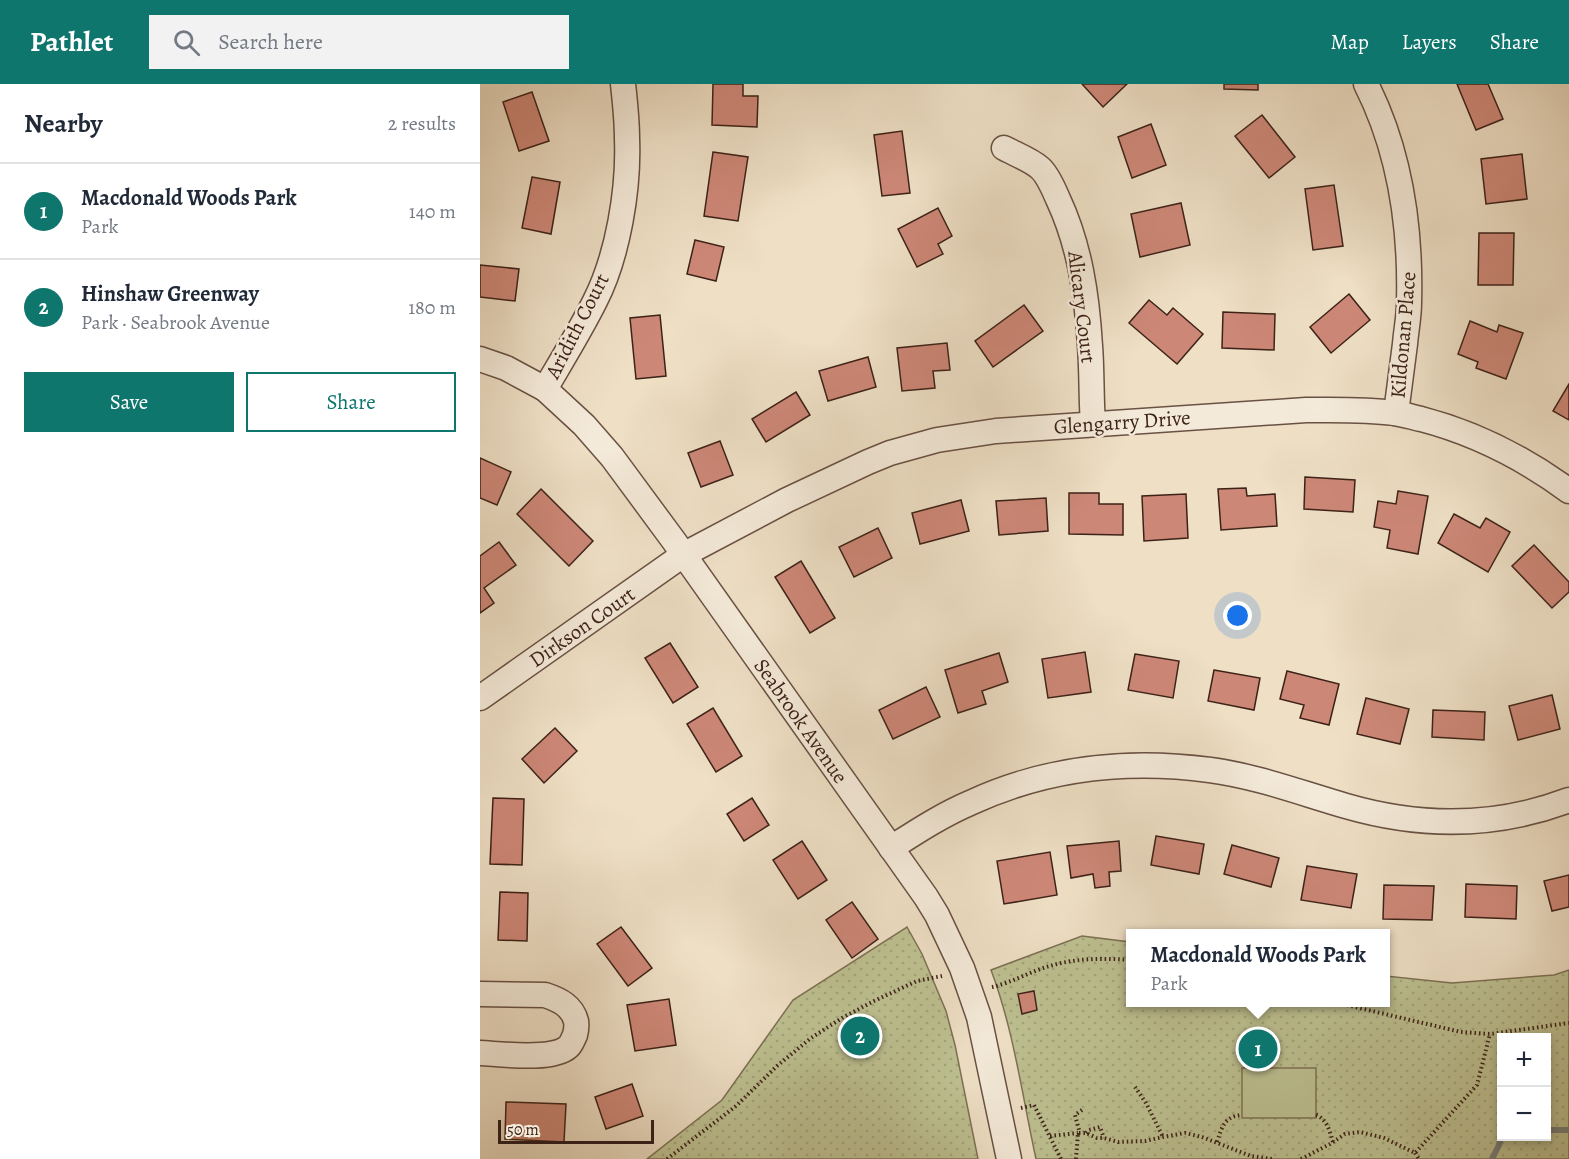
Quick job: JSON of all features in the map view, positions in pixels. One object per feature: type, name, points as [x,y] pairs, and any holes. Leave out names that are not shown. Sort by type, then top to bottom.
[{"type":"street","name":"Aridith Court","points":[[545,389],[596,300],[614,248],[622,213],[626,177],[627,140],[623,84]]},
{"type":"street","name":"Kildonan Place","points":[[1366,84],[1373,97],[1398,174],[1408,248],[1409,306],[1396,413]]},
{"type":"street","name":"Alicary Court","points":[[1004,148],[1041,168],[1064,212],[1073,238],[1081,267],[1086,302],[1093,424]]},
{"type":"street","name":"Seabrook Avenue","points":[[480,359],[506,368],[545,389],[584,425],[612,457],[920,889],[937,915],[962,968],[979,1017],[1009,1159]]},
{"type":"street","name":"Glengarry Drive","points":[[683,555],[787,500],[868,462],[914,445],[996,431],[1306,410],[1348,409],[1396,413],[1437,423],[1479,439],[1528,464],[1569,491]]},
{"type":"street","name":"Dirkson Court","points":[[480,698],[683,555]]},
{"type":"street","points":[[891,848],[929,824],[969,803],[1003,789],[1070,771],[1104,766],[1138,765],[1210,770],[1261,781],[1378,815],[1417,820],[1461,823],[1485,821],[1526,814],[1569,800]]},
{"type":"street","points":[[480,994],[555,998],[569,1008],[575,1019],[576,1027],[570,1047],[547,1056],[480,1053]]},
{"type":"path","points":[[989,978],[993,987],[1050,966],[1079,960],[1126,959]]},
{"type":"path","points":[[668,1159],[736,1106],[777,1066],[811,1038],[874,1001],[917,981],[945,975]]},
{"type":"path","points":[[1355,1007],[1461,1032],[1490,1034],[1569,1023]]},
{"type":"path","points":[[1415,1153],[1477,1085],[1490,1034]]},
{"type":"path","points":[[1135,1087],[1149,1108],[1163,1137]]},
{"type":"path","points":[[1019,1108],[1034,1105],[1061,1159]]},
{"type":"path","points":[[1076,1159],[1079,1130],[1075,1115],[1082,1110]]},
{"type":"path","points":[[1217,1142],[1224,1123],[1231,1117],[1241,1115]]},
{"type":"path","points":[[1316,1115],[1320,1116],[1329,1128],[1333,1142]]},
{"type":"path","points":[[1050,1136],[1086,1132],[1100,1127],[1104,1138]]},
{"type":"path","points":[[1086,1132],[1097,1138],[1118,1142],[1144,1141],[1185,1133],[1217,1142],[1251,1156],[1272,1159]]},
{"type":"path","points":[[1301,1159],[1345,1134],[1360,1132],[1384,1138],[1415,1153],[1419,1159]]},
{"type":"green space","points":[[907,927],[922,954],[946,1011],[978,1159],[647,1159],[722,1100],[793,1000]]},
{"type":"green space","points":[[1082,936],[1126,942],[1126,1007],[1390,1007],[1390,976],[1452,983],[1554,975],[1569,970],[1569,1159],[1036,1159],[1006,1016],[991,970]]},
{"type":"green space","points":[[1242,1068],[1316,1068],[1316,1118],[1242,1118]]},
{"type":"building","points":[[713,84],[743,84],[743,96],[758,96],[757,127],[712,125]]},
{"type":"building","points":[[1082,84],[1127,84],[1103,107]]},
{"type":"building","points":[[1224,84],[1258,84],[1258,90],[1224,89]]},
{"type":"building","points":[[1457,84],[1488,84],[1503,119],[1476,130]]},
{"type":"building","points":[[532,92],[549,141],[519,151],[503,102]]},
{"type":"building","points":[[1262,115],[1295,157],[1269,178],[1235,136]]},
{"type":"building","points":[[1151,124],[1166,165],[1132,178],[1118,137]]},
{"type":"building","points":[[902,131],[910,193],[882,196],[874,135]]},
{"type":"building","points":[[713,152],[748,157],[738,221],[704,216]]},
{"type":"building","points":[[1522,154],[1527,199],[1486,204],[1481,159]]},
{"type":"building","points":[[532,177],[560,182],[551,234],[522,228]]},
{"type":"building","points":[[1334,185],[1343,246],[1313,250],[1305,189]]},
{"type":"building","points":[[1181,203],[1190,245],[1140,257],[1131,214]]},
{"type":"building","points":[[938,208],[952,236],[938,244],[943,254],[917,267],[898,229]]},
{"type":"building","points":[[1479,233],[1514,233],[1513,285],[1478,285]]},
{"type":"building","points":[[695,240],[724,247],[716,281],[687,274]]},
{"type":"building","points":[[480,265],[519,269],[515,301],[480,297]]},
{"type":"building","points":[[1349,294],[1370,320],[1331,353],[1310,327]]},
{"type":"building","points":[[1149,300],[1167,315],[1173,308],[1203,334],[1177,364],[1129,323]]},
{"type":"building","points":[[1024,305],[1043,331],[993,367],[975,341]]},
{"type":"building","points":[[1223,312],[1275,314],[1274,350],[1222,348]]},
{"type":"building","points":[[660,315],[666,376],[636,379],[630,318]]},
{"type":"building","points":[[1470,321],[1497,332],[1499,325],[1523,333],[1506,379],[1476,368],[1478,362],[1458,354]]},
{"type":"building","points":[[947,343],[950,370],[933,371],[935,388],[902,391],[897,348]]},
{"type":"building","points":[[868,357],[876,387],[828,401],[819,371]]},
{"type":"building","points":[[1569,384],[1569,420],[1553,411]]},
{"type":"building","points":[[796,392],[810,415],[766,442],[752,419]]},
{"type":"building","points":[[720,441],[733,475],[701,487],[688,453]]},
{"type":"building","points":[[480,458],[511,472],[497,505],[480,498]]},
{"type":"building","points":[[1305,477],[1355,480],[1353,512],[1304,509]]},
{"type":"building","points":[[1246,488],[1247,496],[1275,494],[1277,526],[1221,530],[1218,489]]},
{"type":"building","points":[[541,489],[593,541],[569,566],[517,514]]},
{"type":"building","points":[[1398,491],[1428,496],[1418,554],[1387,548],[1390,530],[1374,527],[1378,501],[1396,504]]},
{"type":"building","points":[[1069,493],[1099,493],[1099,504],[1123,504],[1123,535],[1069,534]]},
{"type":"building","points":[[1186,494],[1188,538],[1144,541],[1142,496]]},
{"type":"building","points":[[1046,498],[1048,531],[999,535],[996,501]]},
{"type":"building","points":[[961,500],[969,531],[920,544],[912,513]]},
{"type":"building","points":[[1454,514],[1480,528],[1486,518],[1510,532],[1488,572],[1438,543]]},
{"type":"building","points":[[878,528],[892,558],[854,577],[839,547]]},
{"type":"building","points":[[499,542],[516,565],[484,588],[494,603],[480,613],[480,556]]},
{"type":"building","points":[[1534,545],[1569,582],[1569,592],[1552,608],[1512,566]]},
{"type":"building","points":[[801,561],[835,618],[810,633],[775,577]]},
{"type":"building","points":[[670,643],[698,687],[673,703],[645,658]]},
{"type":"building","points":[[1085,652],[1091,692],[1048,698],[1042,659]]},
{"type":"building","points":[[999,653],[1008,682],[982,691],[986,704],[958,713],[945,670]]},
{"type":"building","points":[[1135,654],[1179,661],[1173,698],[1128,690]]},
{"type":"building","points":[[1214,670],[1260,678],[1254,710],[1208,701]]},
{"type":"building","points":[[1287,671],[1339,684],[1329,725],[1300,718],[1304,705],[1280,699]]},
{"type":"building","points":[[926,687],[940,717],[893,739],[879,710]]},
{"type":"building","points":[[1552,695],[1560,729],[1518,740],[1509,706]]},
{"type":"building","points":[[1366,698],[1409,709],[1400,744],[1357,734]]},
{"type":"building","points":[[713,708],[742,756],[716,772],[687,724]]},
{"type":"building","points":[[1433,710],[1485,712],[1484,740],[1432,737]]},
{"type":"building","points":[[555,728],[577,751],[544,783],[522,759]]},
{"type":"building","points":[[493,798],[524,799],[522,865],[490,864]]},
{"type":"building","points":[[752,798],[769,825],[744,841],[727,814]]},
{"type":"building","points":[[1156,836],[1204,844],[1199,874],[1151,865]]},
{"type":"building","points":[[802,841],[827,880],[798,899],[773,860]]},
{"type":"building","points":[[1119,841],[1121,871],[1109,872],[1110,886],[1095,888],[1093,874],[1071,878],[1067,846]]},
{"type":"building","points":[[1232,845],[1279,858],[1271,887],[1224,874]]},
{"type":"building","points":[[1050,852],[1057,895],[1004,904],[997,861]]},
{"type":"building","points":[[1307,866],[1357,874],[1351,908],[1301,900]]},
{"type":"building","points":[[1569,875],[1569,907],[1552,911],[1544,881]]},
{"type":"building","points":[[1466,884],[1517,886],[1516,919],[1465,917]]},
{"type":"building","points":[[1384,885],[1434,886],[1432,920],[1383,919]]},
{"type":"building","points":[[500,892],[528,893],[527,941],[498,940]]},
{"type":"building","points":[[852,902],[878,939],[852,958],[826,920]]},
{"type":"building","points":[[621,927],[652,968],[628,986],[597,944]]},
{"type":"building","points":[[1034,991],[1037,1010],[1022,1014],[1018,994]]},
{"type":"building","points":[[669,999],[676,1045],[635,1051],[627,1005]]},
{"type":"building","points":[[632,1084],[643,1116],[606,1129],[595,1097]]},
{"type":"building","points":[[506,1102],[566,1104],[564,1142],[505,1139]]},
{"type":"waterway","points":[[1551,1130],[1569,1130]]},
{"type":"waterway","points":[[1492,1159],[1500,1141]]},
{"type":"place","name":"Hinshaw Greenway","points":[[860,1036]]},
{"type":"place","name":"Macdonald Woods Park","points":[[1258,1049]]}]
